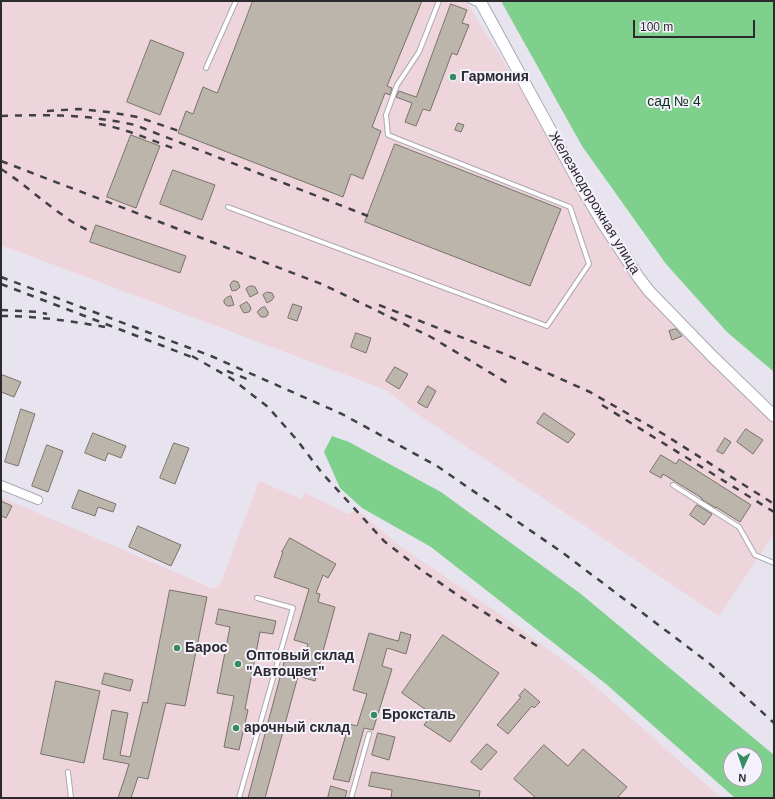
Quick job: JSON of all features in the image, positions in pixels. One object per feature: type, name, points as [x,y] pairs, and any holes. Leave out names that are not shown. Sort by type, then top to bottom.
[{"type":"street","name":"Железнодорожная улица","points":[[482,4],[583,190],[639,278],[649,291],[712,357],[774,416]]},
{"type":"street","points":[[1,485],[38,500]]},
{"type":"lane","points":[[206,68],[236,1]]},
{"type":"lane","points":[[228,207],[547,326],[589,264],[570,207],[388,135],[386,115],[398,85],[419,52],[438,1]]},
{"type":"lane","points":[[470,1],[482,4]]},
{"type":"lane","points":[[673,485],[739,528],[755,555],[774,563]]},
{"type":"lane","points":[[239,798],[293,608],[257,598]]},
{"type":"lane","points":[[351,798],[369,734]]},
{"type":"lane","points":[[68,772],[71,798]]},
{"type":"shaded area","points":[[1,1],[466,1],[583,190],[660,303],[774,415],[774,534],[719,616],[419,415],[386,390],[1,245]]},
{"type":"shaded area","points":[[259,481],[302,499],[305,493],[348,514],[357,510],[401,547],[494,610],[578,671],[721,798],[1,798],[1,497],[214,589],[221,582]]},
{"type":"green space","name":"сад № 4","points":[[501,1],[774,1],[774,372],[727,332],[666,264],[582,146]]},
{"type":"green space","points":[[332,436],[349,442],[441,492],[581,594],[774,755],[774,798],[735,798],[606,684],[431,547],[362,508],[340,488],[324,452]]},
{"type":"building","points":[[253,1],[422,1],[387,86],[392,88],[390,95],[385,93],[372,127],[381,131],[363,179],[351,174],[343,197],[178,133],[186,111],[193,114],[203,87],[217,93]]},
{"type":"building","points":[[451,4],[467,10],[462,23],[469,25],[457,55],[452,53],[430,111],[423,109],[416,126],[405,122],[412,103],[396,97],[399,91],[416,97]]},
{"type":"building","points":[[151,40],[184,53],[160,115],[127,102]]},
{"type":"building","points":[[458,123],[464,125],[461,132],[455,130]]},
{"type":"building","points":[[131,135],[160,146],[136,208],[107,197]]},
{"type":"building","points":[[395,144],[561,209],[530,286],[365,222]]},
{"type":"building","points":[[173,170],[215,185],[202,220],[160,204]]},
{"type":"building","points":[[96,225],[186,256],[180,273],[90,242]]},
{"type":"building","points":[[233,281],[238,282],[240,287],[237,290],[232,291],[230,285]]},
{"type":"building","points":[[250,286],[255,287],[258,293],[250,297],[246,289]]},
{"type":"building","points":[[267,292],[272,293],[274,297],[267,303],[263,295]]},
{"type":"building","points":[[231,296],[234,305],[227,306],[224,303],[224,300]]},
{"type":"building","points":[[247,302],[251,309],[249,312],[244,313],[240,306]]},
{"type":"building","points":[[293,304],[302,307],[297,321],[288,318]]},
{"type":"building","points":[[265,307],[268,315],[261,317],[257,312],[261,308]]},
{"type":"building","points":[[676,329],[682,336],[672,340],[669,331]]},
{"type":"building","points":[[356,333],[371,338],[366,353],[351,347]]},
{"type":"building","points":[[395,367],[408,374],[399,389],[386,381]]},
{"type":"building","points":[[3,375],[21,382],[14,397],[1,392],[1,378]]},
{"type":"building","points":[[428,386],[436,391],[427,408],[418,403]]},
{"type":"building","points":[[21,409],[35,414],[18,466],[5,462]]},
{"type":"building","points":[[544,413],[575,434],[568,443],[537,423]]},
{"type":"building","points":[[746,429],[763,440],[753,454],[737,442]]},
{"type":"building","points":[[93,433],[126,446],[121,458],[108,453],[105,461],[85,453]]},
{"type":"building","points":[[725,438],[731,442],[723,454],[717,451]]},
{"type":"building","points":[[174,443],[189,448],[175,484],[160,478]]},
{"type":"building","points":[[47,445],[63,451],[48,492],[32,486]]},
{"type":"building","points":[[661,455],[676,464],[679,459],[751,505],[740,522],[663,474],[661,478],[650,472]]},
{"type":"building","points":[[79,490],[116,504],[113,512],[98,507],[95,516],[72,508]]},
{"type":"building","points":[[1,501],[12,506],[6,518],[1,516]]},
{"type":"building","points":[[697,505],[712,514],[704,525],[690,515]]},
{"type":"building","points":[[138,526],[181,545],[171,566],[129,547]]},
{"type":"building","points":[[290,538],[336,564],[328,578],[323,575],[316,593],[320,594],[318,602],[335,607],[315,681],[298,676],[265,798],[248,798],[287,651],[305,656],[308,644],[294,640],[309,589],[274,577],[282,552]]},
{"type":"building","points":[[170,590],[207,597],[185,706],[166,703],[148,779],[138,777],[131,798],[118,798],[129,764],[103,759],[112,710],[128,713],[120,755],[130,757],[143,702],[147,703]]},
{"type":"building","name":"Оптовый склад \"Автоцвет\"","points":[[219,609],[276,621],[273,634],[260,632],[245,709],[248,710],[239,750],[224,747],[234,696],[217,693],[230,627],[216,624]]},
{"type":"building","points":[[401,632],[411,635],[406,654],[387,648],[382,666],[392,669],[373,730],[364,728],[349,782],[333,779],[349,724],[357,726],[367,694],[353,690],[369,633],[398,641]]},
{"type":"building","points":[[443,635],[499,673],[450,742],[424,725],[432,714],[402,693]]},
{"type":"building","points":[[105,673],[133,680],[130,691],[102,684]]},
{"type":"building","points":[[56,681],[100,691],[84,763],[41,754]]},
{"type":"building","points":[[525,689],[540,702],[534,708],[532,706],[508,734],[497,725],[521,697],[519,696]]},
{"type":"building","points":[[378,733],[395,737],[389,760],[372,755]]},
{"type":"building","points":[[487,744],[497,752],[481,770],[471,762]]},
{"type":"building","points":[[544,745],[568,766],[583,749],[627,787],[617,798],[536,798],[514,779]]},
{"type":"building","points":[[372,772],[480,791],[479,798],[391,798],[392,790],[369,786]]},
{"type":"building","points":[[331,786],[347,791],[345,798],[328,798]]},
{"type":"railway","points":[[47,111],[79,109],[108,112],[138,117],[179,131]]},
{"type":"railway","points":[[1,116],[67,116],[94,118],[135,125],[368,216]]},
{"type":"railway","points":[[99,124],[128,131],[175,149]]},
{"type":"railway","points":[[1,161],[324,285],[431,337],[509,384]]},
{"type":"railway","points":[[1,169],[67,219],[93,233]]},
{"type":"railway","points":[[1,277],[211,356],[342,414],[437,466],[563,553],[709,663],[774,723]]},
{"type":"railway","points":[[1,284],[197,359]]},
{"type":"railway","points":[[379,305],[507,355],[590,392],[665,435],[774,504]]},
{"type":"railway","points":[[1,310],[39,312],[47,314]]},
{"type":"railway","points":[[1,316],[53,319],[105,327]]},
{"type":"railway","points":[[192,356],[232,379],[268,407],[297,440],[322,473],[384,541],[420,569],[456,594],[537,646]]},
{"type":"railway","points":[[227,371],[247,379]]},
{"type":"railway","points":[[602,405],[774,512]]},
{"type":"place","name":"Гармония","points":[[453,77]]},
{"type":"place","name":"Барос","points":[[177,648]]},
{"type":"place","name":"Оптовый склад \"Автоцвет\"","points":[[238,664]]},
{"type":"place","name":"Броксталь","points":[[374,715]]},
{"type":"place","name":"арочный склад","points":[[236,728]]}]
